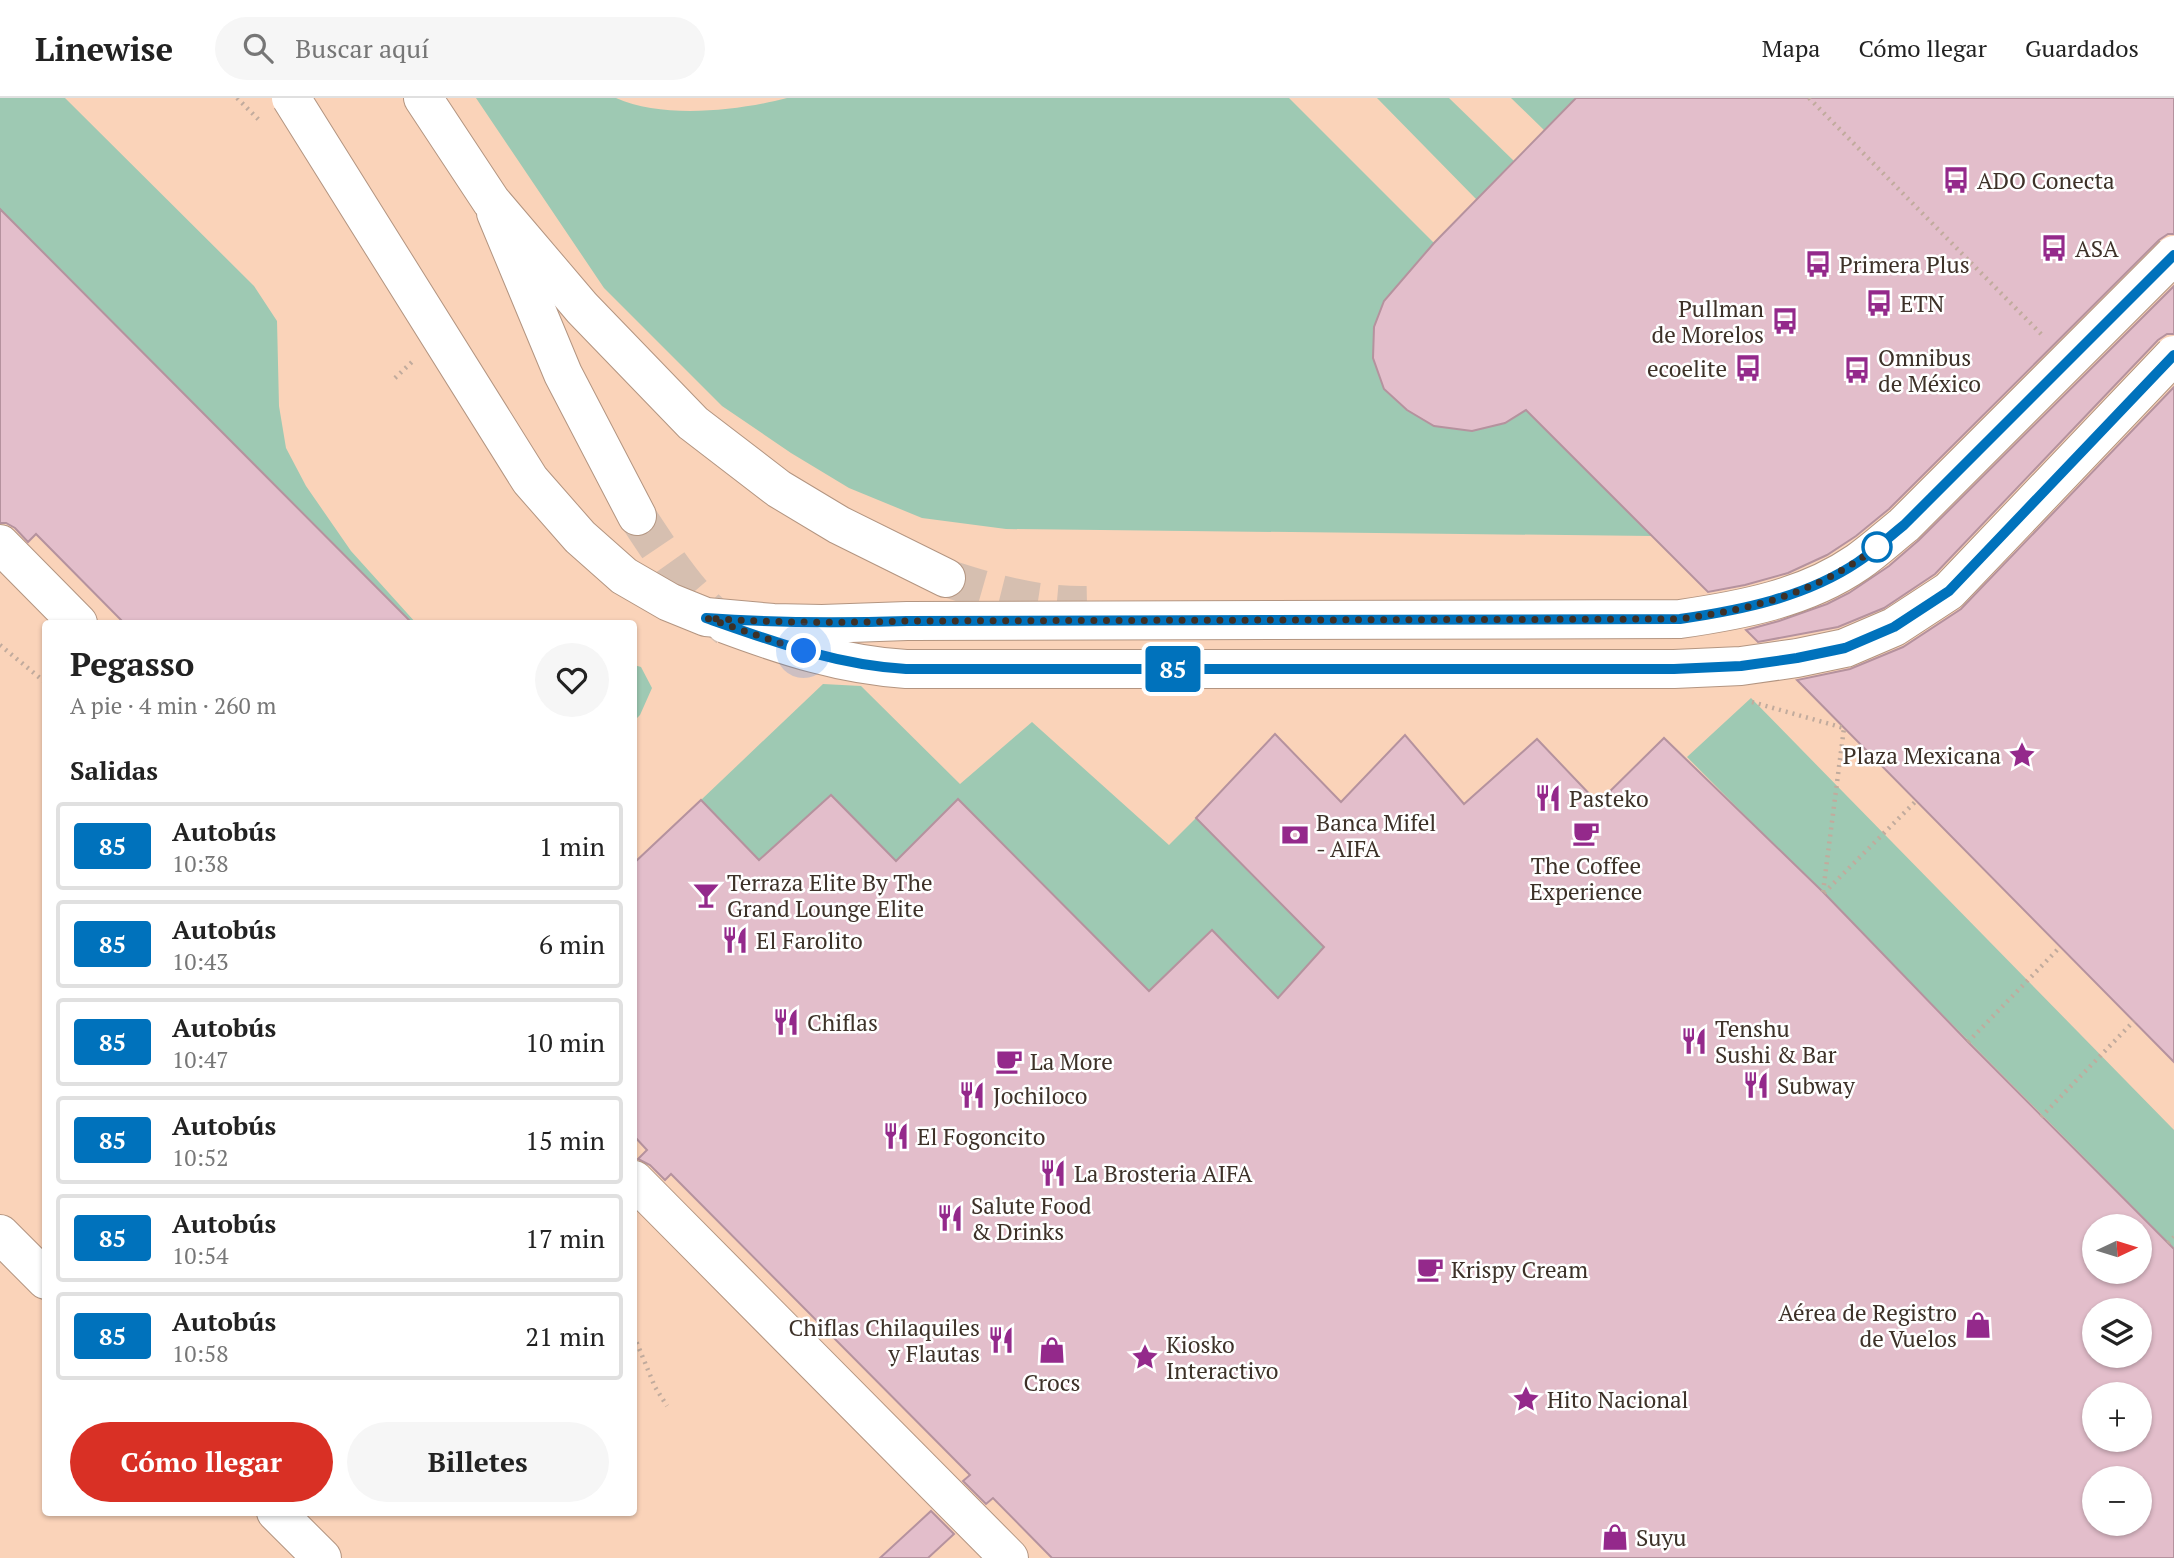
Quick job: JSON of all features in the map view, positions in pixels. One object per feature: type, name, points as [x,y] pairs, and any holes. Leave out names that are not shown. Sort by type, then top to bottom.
[{"type":"main road","points":[[291,98],[530,480],[580,537],[624,576],[668,602],[778,644],[830,659],[874,667],[1674,669],[1741,666],[1845,648],[1894,627],[1949,591],[2174,355]]},
{"type":"main road","points":[[423,98],[491,201],[582,308],[693,423],[779,489],[839,525],[946,578]]},
{"type":"main road","points":[[491,201],[563,374],[637,516]]},
{"type":"main road","points":[[706,618],[810,624],[907,621],[1667,619],[1738,610],[1823,582],[1858,562],[1877,547],[1904,525],[2174,255]]},
{"type":"main road","points":[[0,544],[75,620]]},
{"type":"main road","points":[[637,1183],[1009,1558]]},
{"type":"main road","points":[[0,1234],[42,1276]]},
{"type":"main road","points":[[280,1516],[322,1558]]},
{"type":"path","points":[[1810,98],[2045,337]]},
{"type":"path","points":[[0,645],[42,680]]},
{"type":"path","points":[[1750,702],[1844,728],[1823,893],[1916,801]]},
{"type":"path","points":[[1968,1042],[2060,947]]},
{"type":"path","points":[[2041,1117],[2134,1021]]},
{"type":"path","points":[[2168,1243],[2174,1237]]},
{"type":"path","points":[[637,1343],[655,1387],[667,1406]]},
{"type":"shaded area","points":[[0,98],[2174,98],[2174,1558],[0,1558]]},
{"type":"green space","points":[[0,98],[65,98],[254,286],[277,321],[279,406],[286,448],[306,486],[351,551],[413,620],[409,620],[0,209]]},
{"type":"green space","points":[[476,98],[616,98],[656,109],[700,111],[787,98],[1289,98],[1434,243],[1384,389],[1407,410],[1435,426],[1526,410],[1652,536],[1006,529],[922,518],[849,488],[722,406],[604,288]]},
{"type":"green space","points":[[1377,98],[1449,98],[1515,162],[1477,200]]},
{"type":"green space","points":[[1511,98],[1576,98],[1545,131]]},
{"type":"green space","points":[[637,666],[641,667],[652,688],[637,718]]},
{"type":"green space","points":[[823,684],[861,686],[960,784],[1032,722],[1169,845],[1196,818],[1324,947],[1278,998],[1211,930],[1149,991],[958,800],[896,861],[759,860],[701,800]]},
{"type":"green space","points":[[1751,698],[2174,1130],[2174,1248],[2152,1226],[2152,1214],[2140,1214],[1687,757]]},
{"type":"building","points":[[1576,98],[2174,98],[2174,234],[2168,234],[2159,240],[1889,509],[1856,536],[1827,555],[1788,573],[1708,592],[1526,410],[1505,423],[1472,431],[1434,426],[1407,410],[1384,389],[1373,358],[1374,327],[1384,301],[1434,243]]},
{"type":"building","points":[[0,209],[409,620],[121,620],[36,534],[28,542],[15,528],[0,523]]},
{"type":"building","points":[[2174,286],[2174,334],[2167,334],[2158,340],[1935,574],[1884,608],[1838,627],[1758,642],[1746,630],[1827,604],[1849,593],[1889,566],[1919,540]]},
{"type":"building","name":"Plaza Mexicana","points":[[2174,387],[2174,1062],[1797,680],[1850,669],[1903,647],[1961,609]]},
{"type":"building","points":[[1275,734],[1341,802],[1405,735],[1464,804],[1537,739],[1598,803],[1664,738],[1823,892],[2139,1214],[2082,1214],[2082,1284],[2152,1284],[2152,1227],[2174,1249],[2174,1558],[1052,1558],[993,1498],[986,1504],[963,1481],[970,1475],[671,1174],[665,1180],[650,1165],[638,1159],[647,1150],[637,1139],[637,860],[701,800],[759,860],[831,795],[896,861],[958,799],[1149,991],[1212,930],[1278,998],[1324,947],[1196,818]]},
{"type":"building","points":[[931,1511],[954,1534],[928,1558],[880,1558]]},
{"type":"tunnel","points":[[637,516],[690,591],[728,628]]},
{"type":"tunnel","points":[[946,578],[1015,597],[1087,605]]},
{"type":"bus line","name":"85","points":[[2174,255],[1904,525],[1874,550],[1823,582],[1738,610],[1680,619],[907,621],[822,624],[706,618],[830,659],[874,667],[906,669],[1674,669],[1741,666],[1797,658],[1845,648],[1894,627],[1949,591],[2174,355]]},
{"type":"place","name":"ADO Conecta","points":[[1956,180]]},
{"type":"place","name":"ASA","points":[[2054,248]]},
{"type":"place","name":"Primera Plus","points":[[1818,264]]},
{"type":"place","name":"ETN","points":[[1879,303]]},
{"type":"place","name":"Pullman de Morelos","points":[[1785,321]]},
{"type":"place","name":"ecoelite","points":[[1748,368]]},
{"type":"place","name":"Omnibus de México","points":[[1857,370]]},
{"type":"place","name":"Plaza Mexicana","points":[[2022,755]]},
{"type":"place","name":"Pasteko","points":[[1548,798]]},
{"type":"place","name":"The Coffee Experience","points":[[1586,833]]},
{"type":"place","name":"Banca Mifel - AIFA","points":[[1295,835]]},
{"type":"place","name":"Terraza Elite By The Grand Lounge Elite","points":[[706,895]]},
{"type":"place","name":"El Farolito","points":[[735,940]]},
{"type":"place","name":"Chiflas","points":[[786,1022]]},
{"type":"place","name":"Tenshu Sushi & Bar","points":[[1694,1041]]},
{"type":"place","name":"La More","points":[[1009,1061]]},
{"type":"place","name":"Subway","points":[[1756,1085]]},
{"type":"place","name":"Jochiloco","points":[[972,1095]]},
{"type":"place","name":"El Fogoncito","points":[[896,1136]]},
{"type":"place","name":"La Brosteria AIFA","points":[[1053,1173]]},
{"type":"place","name":"Salute Food & Drinks","points":[[950,1218]]},
{"type":"place","name":"Krispy Cream","points":[[1430,1269]]},
{"type":"place","name":"Aérea de Registro de Vuelos","points":[[1978,1325]]},
{"type":"place","name":"Chiflas Chilaquiles y Flautas","points":[[1001,1340]]},
{"type":"place","name":"Crocs","points":[[1052,1350]]},
{"type":"place","name":"Kiosko Interactivo","points":[[1145,1357]]},
{"type":"place","name":"Hito Nacional","points":[[1526,1399]]},
{"type":"place","name":"Suyu","points":[[1615,1537]]},
{"type":"route","points":[[804,651],[706,618],[822,624],[907,621],[1680,619],[1738,610],[1823,582],[1858,562],[1877,547]]}]
